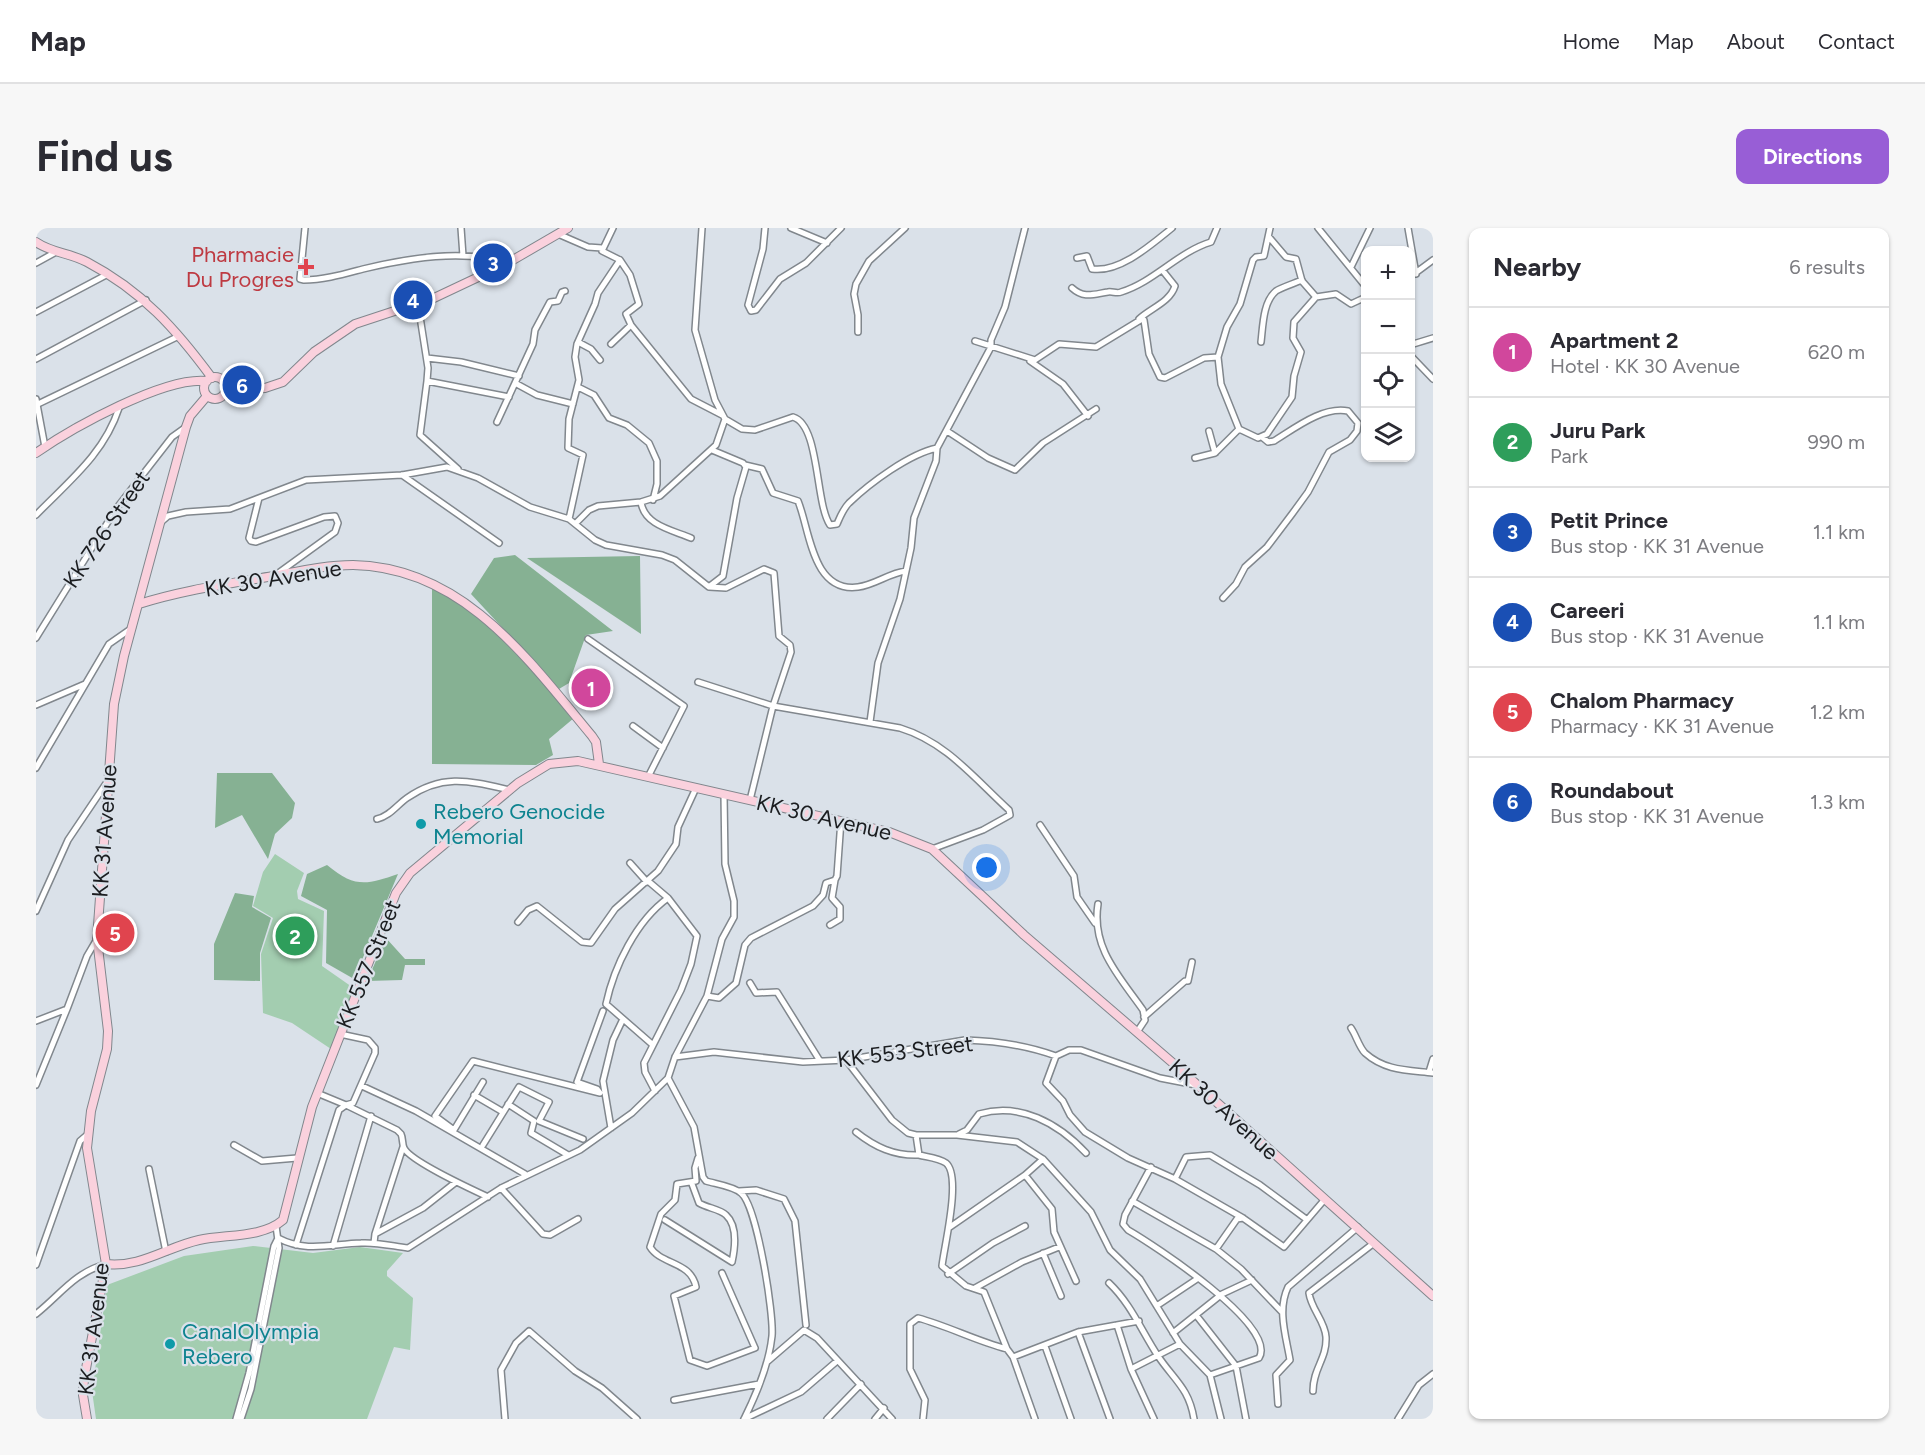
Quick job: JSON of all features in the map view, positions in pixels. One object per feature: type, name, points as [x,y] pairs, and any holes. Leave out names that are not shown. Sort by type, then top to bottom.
[{"type":"main road","points":[[210,379],[204,388],[207,396],[218,399],[226,391],[278,385],[320,347],[355,324],[418,304],[506,264],[568,228]]},
{"type":"main road","points":[[36,242],[56,252],[78,257],[146,300],[179,336],[210,379]]},
{"type":"main road","points":[[36,453],[119,408],[180,382],[194,379],[223,380],[226,391]]},
{"type":"main road","name":"KK 31 Avenue","points":[[87,1419],[83,1395],[84,1379],[106,1264],[87,1135],[108,1031],[96,939],[114,704],[186,427],[190,416],[207,396]]},
{"type":"main road","name":"KK 30 Avenue","points":[[139,604],[176,592],[331,566],[377,567],[413,574],[463,599],[489,619],[592,736],[596,742],[599,764],[906,836],[932,849],[1032,942],[1358,1227],[1433,1296]]},
{"type":"main road","name":"KK 557 Street","points":[[276,1226],[283,1220],[287,1209],[297,1158],[317,1093],[390,904],[402,883],[410,873],[536,770],[549,764],[578,761],[599,764]]},
{"type":"main road","points":[[106,1264],[129,1264],[196,1240],[263,1231],[276,1226]]},
{"type":"street","points":[[305,228],[300,270],[300,279],[304,280],[336,276],[379,265],[463,256],[492,258],[506,264]]},
{"type":"street","points":[[461,228],[463,256]]},
{"type":"street","points":[[602,248],[613,228]]},
{"type":"street","points":[[576,523],[589,510],[598,506],[642,502],[660,496],[687,469],[712,450],[719,440],[724,417],[713,394],[695,330],[702,228]]},
{"type":"street","points":[[765,228],[763,249],[748,305],[750,311],[756,310],[780,279],[806,263],[841,228]]},
{"type":"street","points":[[791,228],[827,243]]},
{"type":"street","points":[[858,332],[854,294],[856,284],[869,261],[905,228]]},
{"type":"street","points":[[870,722],[878,663],[906,571],[916,511],[936,461],[937,448],[991,347],[991,340],[1005,307],[1025,228]]},
{"type":"street","points":[[1077,258],[1088,256],[1092,269],[1101,270],[1138,253],[1172,228]]},
{"type":"street","points":[[1072,288],[1087,296],[1120,293],[1163,271],[1199,246],[1211,243],[1217,228]]},
{"type":"street","points":[[1223,598],[1236,584],[1245,567],[1267,547],[1285,524],[1308,492],[1329,452],[1350,440],[1357,430],[1358,423],[1348,411],[1333,411],[1311,420],[1274,441],[1250,436],[1239,429],[1221,384],[1218,357],[1227,327],[1240,304],[1253,260],[1264,256],[1270,228]]},
{"type":"street","points":[[1318,228],[1361,281]]},
{"type":"street","points":[[1351,267],[1370,228]]},
{"type":"street","points":[[1408,228],[1410,246]]},
{"type":"street","points":[[558,234],[588,247],[602,248]]},
{"type":"street","points":[[1269,237],[1286,257],[1296,259],[1302,280],[1316,297]]},
{"type":"street","points":[[602,248],[603,252],[620,260],[630,275],[638,300],[636,308],[626,314],[631,325],[692,399],[748,430],[789,418],[797,418],[802,423],[815,458],[820,501],[828,522],[833,526],[837,524],[846,506],[861,494],[918,453],[937,448]]},
{"type":"street","points":[[36,263],[56,252]]},
{"type":"street","points":[[569,519],[583,456],[568,448],[573,404],[578,387],[575,357],[578,342],[598,293],[620,260]]},
{"type":"street","points":[[1415,274],[1433,260]]},
{"type":"street","points":[[1030,361],[1059,344],[1096,347],[1160,306],[1174,291],[1175,286],[1163,271]]},
{"type":"street","points":[[36,312],[108,274]]},
{"type":"street","points":[[1261,342],[1268,297],[1277,289],[1290,287],[1302,280]]},
{"type":"street","points":[[497,422],[533,344],[535,330],[550,302],[558,301],[565,291]]},
{"type":"street","points":[[1262,437],[1292,397],[1294,376],[1301,352],[1294,341],[1293,325],[1316,297],[1336,294],[1351,304],[1361,299]]},
{"type":"street","points":[[36,358],[146,300]]},
{"type":"street","points":[[418,304],[427,358],[427,381],[420,435],[460,471],[516,501],[569,519],[595,540],[606,545],[662,555],[675,560],[709,587],[726,588],[764,569],[774,573],[779,636],[791,649],[773,706],[750,800]]},
{"type":"street","points":[[1139,319],[1144,320],[1149,354],[1160,377],[1165,378],[1204,358],[1218,357]]},
{"type":"street","points":[[611,344],[631,325]]},
{"type":"street","points":[[36,405],[179,336]]},
{"type":"street","points":[[1415,343],[1433,338]]},
{"type":"street","points":[[975,341],[1030,361],[1063,384],[1088,416]]},
{"type":"street","points":[[578,342],[591,349],[600,360]]},
{"type":"street","points":[[427,358],[461,362],[519,376]]},
{"type":"street","points":[[1415,360],[1433,379]]},
{"type":"street","points":[[427,381],[509,397]]},
{"type":"street","points":[[515,383],[537,395],[573,404]]},
{"type":"street","points":[[578,387],[594,395],[609,418],[627,425],[649,443],[657,461],[657,484],[652,500]]},
{"type":"street","points":[[36,399],[45,447]]},
{"type":"street","points":[[36,515],[90,461],[112,428],[119,408]]},
{"type":"street","points":[[947,431],[988,458],[1015,470],[1043,443],[1096,409]]},
{"type":"street","name":"KK 726 Street","points":[[36,638],[116,508],[172,436],[186,427]]},
{"type":"street","points":[[1195,458],[1215,453],[1239,429]]},
{"type":"street","points":[[1209,431],[1215,453]]},
{"type":"street","points":[[712,450],[745,465],[762,469],[773,493],[798,501],[811,550],[822,570],[840,585],[848,588],[867,585],[886,576],[906,571]]},
{"type":"street","points":[[709,587],[723,576],[745,465]]},
{"type":"street","points":[[159,524],[169,516],[186,512],[220,511],[296,483],[318,478],[402,475],[440,467],[460,471]]},
{"type":"street","points":[[402,475],[499,543]]},
{"type":"street","points":[[260,498],[249,538],[251,541],[256,542],[324,517],[335,516],[338,523],[334,532],[276,575]]},
{"type":"street","points":[[642,502],[642,512],[649,520],[691,538]]},
{"type":"street","points":[[36,768],[112,640],[132,628]]},
{"type":"street","points":[[588,639],[684,706],[649,775]]},
{"type":"street","points":[[698,682],[773,706],[870,722],[919,734],[939,746],[1009,810],[1010,814],[983,830],[932,849]]},
{"type":"street","points":[[36,705],[85,684]]},
{"type":"street","points":[[633,726],[663,748]]},
{"type":"street","points":[[36,911],[68,840],[108,781]]},
{"type":"street","points":[[378,819],[384,818],[414,793],[442,781],[471,782],[510,790]]},
{"type":"street","points":[[518,922],[528,910],[537,906],[582,942],[588,944],[615,909],[648,881],[675,844],[678,827],[696,788]]},
{"type":"street","points":[[278,1239],[317,1248],[374,1243],[408,1248],[501,1188],[525,1174],[568,1155],[611,1128],[632,1113],[655,1091],[668,1078],[675,1057],[707,996],[719,948],[735,909],[725,864],[724,794]]},
{"type":"street","points":[[830,925],[840,919],[840,907],[832,898],[841,820]]},
{"type":"street","points":[[1040,825],[1074,876],[1077,897],[1095,923],[1110,964],[1143,1010],[1144,1017]]},
{"type":"street","points":[[630,863],[668,898],[697,936],[697,945],[681,990],[644,1063],[645,1072],[655,1091]]},
{"type":"street","points":[[707,996],[719,998],[736,983],[745,945],[751,938],[813,906],[823,895],[826,883],[835,880]]},
{"type":"street","points":[[653,1045],[606,1004],[608,994],[632,940],[647,918],[668,898]]},
{"type":"street","points":[[1095,923],[1098,904]]},
{"type":"street","points":[[36,1085],[87,956],[96,939]]},
{"type":"street","points":[[1137,1032],[1144,1017],[1185,981],[1188,981],[1192,962]]},
{"type":"street","points":[[750,983],[756,993],[777,992],[820,1061]]},
{"type":"street","points":[[36,1021],[66,1009]]},
{"type":"street","points":[[483,1082],[454,1130],[435,1116],[472,1061],[600,1093],[597,1089],[577,1082],[603,1011]]},
{"type":"street","points":[[611,1128],[603,1080],[613,1040],[623,1019]]},
{"type":"street","points":[[1351,1028],[1365,1052],[1381,1064],[1403,1071],[1431,1073],[1433,1059]]},
{"type":"street","points":[[296,1245],[339,1110],[353,1103],[362,1086],[375,1048],[368,1040],[340,1034]]},
{"type":"street","name":"KK 553 Street","points":[[675,1057],[714,1052],[803,1062],[846,1060],[965,1040],[1011,1043],[1056,1056],[1069,1050],[1081,1050],[1160,1078],[1198,1086]]},
{"type":"street","points":[[1056,1056],[1046,1083],[1064,1101],[1074,1120],[1085,1132],[1128,1158],[1175,1179],[1243,1218],[1284,1247],[1325,1199]]},
{"type":"street","points":[[846,1060],[892,1120],[916,1135],[957,1135],[1017,1142],[1043,1159],[1091,1212],[1110,1250],[1140,1279],[1180,1344],[1210,1375],[1221,1419]]},
{"type":"street","points":[[668,1078],[694,1128],[698,1157],[706,1181],[739,1191],[756,1190],[784,1199],[795,1221],[806,1325]]},
{"type":"street","points":[[362,1086],[416,1111],[525,1174]]},
{"type":"street","points":[[483,1145],[519,1087],[549,1102],[539,1121],[583,1139]]},
{"type":"street","points":[[317,1093],[371,1116],[401,1134],[403,1147],[374,1243]]},
{"type":"street","points":[[474,1095],[503,1112]]},
{"type":"street","points":[[508,1104],[534,1121],[531,1133],[568,1155]]},
{"type":"street","points":[[957,1135],[967,1130],[979,1114],[1020,1111],[1052,1124],[1072,1138],[1086,1153]]},
{"type":"street","points":[[333,1246],[371,1116]]},
{"type":"street","points":[[856,1132],[869,1142],[893,1153],[919,1155],[945,1162],[951,1172],[950,1227],[942,1266],[948,1274],[966,1286],[984,1292],[1035,1419]]},
{"type":"street","points":[[36,1265],[56,1216],[80,1141],[87,1135]]},
{"type":"street","points":[[916,1135],[919,1155]]},
{"type":"street","points":[[234,1144],[262,1161],[297,1158]]},
{"type":"street","points":[[403,1147],[410,1155],[467,1189],[488,1197]]},
{"type":"street","points":[[1175,1179],[1186,1157],[1210,1155],[1260,1185],[1306,1219]]},
{"type":"street","points":[[698,1157],[695,1168],[696,1181],[692,1184],[677,1184],[675,1200],[661,1214],[650,1247],[659,1256],[678,1263],[695,1281],[696,1287],[674,1296],[690,1360],[707,1366],[754,1348],[722,1273]]},
{"type":"street","points":[[950,1227],[1025,1175],[1043,1159]]},
{"type":"street","points":[[1151,1167],[1125,1215],[1123,1224],[1166,1252],[1197,1279],[1222,1294],[1259,1341],[1261,1356],[1210,1375]]},
{"type":"street","points":[[149,1169],[166,1252]]},
{"type":"street","points":[[1025,1175],[1052,1209],[1054,1232],[1076,1281]]},
{"type":"street","points":[[375,1234],[408,1218],[456,1182]]},
{"type":"street","points":[[665,1220],[732,1262],[736,1247],[732,1224],[726,1214],[699,1203],[692,1184]]},
{"type":"street","points":[[501,1188],[543,1234],[550,1235],[578,1219]]},
{"type":"street","points":[[739,1191],[744,1196],[753,1221],[764,1267],[772,1326],[768,1361],[744,1419]]},
{"type":"street","points":[[1132,1201],[1216,1249],[1252,1280],[1282,1312]]},
{"type":"street","points":[[1216,1249],[1237,1218],[1243,1218]]},
{"type":"street","points":[[241,1419],[259,1350],[279,1248],[276,1226]]},
{"type":"street","points":[[948,1274],[993,1243],[1025,1226]]},
{"type":"street","points":[[1278,1404],[1276,1375],[1290,1360],[1282,1312],[1282,1302],[1288,1287],[1358,1227]]},
{"type":"street","points":[[236,1419],[249,1373],[274,1246],[278,1239]]},
{"type":"street","points":[[1313,1391],[1314,1372],[1325,1356],[1326,1336],[1310,1293],[1374,1243]]},
{"type":"street","points":[[975,1288],[1059,1247]]},
{"type":"street","points":[[1043,1253],[1061,1296]]},
{"type":"street","points":[[36,1314],[71,1281],[90,1268],[106,1264]]},
{"type":"street","points":[[1158,1305],[1197,1279]]},
{"type":"street","points":[[1173,1333],[1222,1294],[1252,1280]]},
{"type":"street","points":[[1109,1283],[1130,1306],[1159,1357],[1188,1393],[1194,1419]]},
{"type":"street","points":[[1196,1315],[1236,1366],[1246,1419]]},
{"type":"street","points":[[923,1419],[924,1400],[910,1369],[910,1324],[918,1318],[936,1322],[986,1344],[1007,1349]]},
{"type":"street","points":[[1012,1357],[1078,1332],[1139,1321]]},
{"type":"street","points":[[1117,1325],[1131,1369],[1154,1419]]},
{"type":"street","points":[[768,1361],[804,1330],[817,1338],[892,1419]]},
{"type":"street","points":[[505,1419],[501,1370],[516,1343],[529,1331],[575,1371],[602,1388],[637,1419]]},
{"type":"street","points":[[1078,1332],[1110,1419]]},
{"type":"street","points":[[1131,1369],[1159,1357],[1180,1344]]},
{"type":"street","points":[[1045,1346],[1071,1419]]},
{"type":"street","points":[[744,1419],[795,1395],[814,1383],[837,1361]]},
{"type":"street","points":[[1398,1419],[1419,1385],[1433,1374]]},
{"type":"street","points":[[675,1400],[759,1384]]},
{"type":"street","points":[[827,1419],[861,1384]]},
{"type":"street","points":[[875,1419],[884,1408]]},
{"type":"green space","points":[[515,555],[613,631],[586,635],[569,683],[559,689],[471,594],[494,558]]},
{"type":"green space","points":[[640,556],[641,634],[527,558]]},
{"type":"green space","points":[[432,587],[454,600],[492,630],[574,718],[549,739],[553,755],[536,765],[432,764]]},
{"type":"green space","points":[[217,773],[272,773],[295,803],[292,818],[275,834],[268,859],[242,815],[215,828]]},
{"type":"green space","points":[[275,854],[304,873],[297,891],[298,899],[324,911],[322,966],[355,989],[331,1049],[292,1023],[263,1013],[261,954],[273,918],[253,906],[263,872]]},
{"type":"green space","points":[[327,865],[353,881],[369,882],[398,874],[354,979],[326,963],[327,910],[301,896],[307,874]]},
{"type":"green space","points":[[235,893],[254,896],[252,907],[271,918],[260,953],[260,981],[214,980],[214,944]]},
{"type":"green space","points":[[386,938],[405,959],[425,959],[425,965],[405,965],[402,980],[367,981]]},
{"type":"green space","points":[[253,1246],[313,1253],[360,1247],[403,1253],[387,1271],[387,1276],[413,1298],[410,1350],[394,1347],[367,1419],[96,1419],[92,1391],[107,1285],[184,1256]]},
{"type":"place","name":"Petit Prince","points":[[493,263]]},
{"type":"place","name":"Pharmacie Du Progres","points":[[306,267]]},
{"type":"place","name":"Careeri","points":[[413,300]]},
{"type":"place","name":"Roundabout","points":[[242,385]]},
{"type":"place","name":"Apartment 2","points":[[591,688]]},
{"type":"place","name":"Rebero Genocide Memorial","points":[[421,824]]},
{"type":"place","name":"Chalom Pharmacy","points":[[115,933]]},
{"type":"place","name":"Juru Park","points":[[295,936]]},
{"type":"place","name":"CanalOlympia Rebero","points":[[170,1344]]}]
